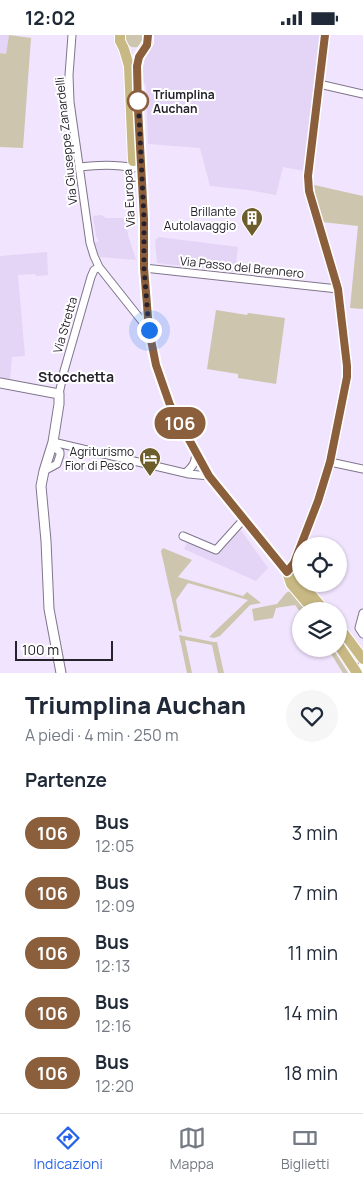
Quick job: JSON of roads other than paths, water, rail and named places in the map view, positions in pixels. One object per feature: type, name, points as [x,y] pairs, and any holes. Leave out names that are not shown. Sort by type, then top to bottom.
[{"type":"main road","name":"Via Europa","points":[[120,35],[120,41],[129,66],[131,82],[130,111],[138,227],[144,263]]},
{"type":"main road","name":"Via Europa","points":[[144,263],[144,219],[137,66],[139,57],[148,42],[148,35]]},
{"type":"main road","points":[[124,49],[133,53],[142,51],[145,48]]},
{"type":"main road","points":[[144,263],[149,330],[156,365],[170,405],[209,476],[287,572],[292,576]]},
{"type":"main road","points":[[287,572],[291,584],[306,602]]},
{"type":"main road","points":[[309,592],[317,602]]},
{"type":"main road","points":[[347,638],[363,659]]},
{"type":"main road","points":[[347,657],[358,673]]},
{"type":"street","name":"Via Giuseppe Zanardelli","points":[[72,35],[70,50],[70,102],[90,243],[99,267]]},
{"type":"street","points":[[287,572],[294,563],[308,530],[330,462],[347,377],[338,289],[309,191],[308,176],[325,35]]},
{"type":"street","points":[[319,84],[363,94]]},
{"type":"street","points":[[79,167],[114,165],[134,168]]},
{"type":"street","name":"Via Passo del Brennero","points":[[144,263],[338,289]]},
{"type":"street","points":[[99,267],[149,330]]},
{"type":"street","name":"Via Stretta","points":[[61,673],[50,609],[46,541],[40,486],[52,444],[64,371],[91,277],[94,270],[99,267]]},
{"type":"street","points":[[0,383],[59,394]]},
{"type":"street","points":[[52,444],[185,473],[209,476]]},
{"type":"street","points":[[185,473],[196,462],[196,453]]},
{"type":"street","points":[[330,462],[363,469]]},
{"type":"street","points":[[183,536],[216,550],[244,520]]},
{"type":"street","points":[[363,613],[359,628],[363,634]]},
{"type":"street","points":[[347,632],[363,634]]},
{"type":"street","points":[[358,673],[363,659]]},
{"type":"place","name":"Triumplina Auchan","points":[[138,101]]},
{"type":"place","name":"Brillante Autolavaggio","points":[[252,237]]},
{"type":"place","name":"Agriturismo Fior di Pesco","points":[[150,477]]},
{"type":"district","name":"Stocchetta","points":[[76,376]]}]
